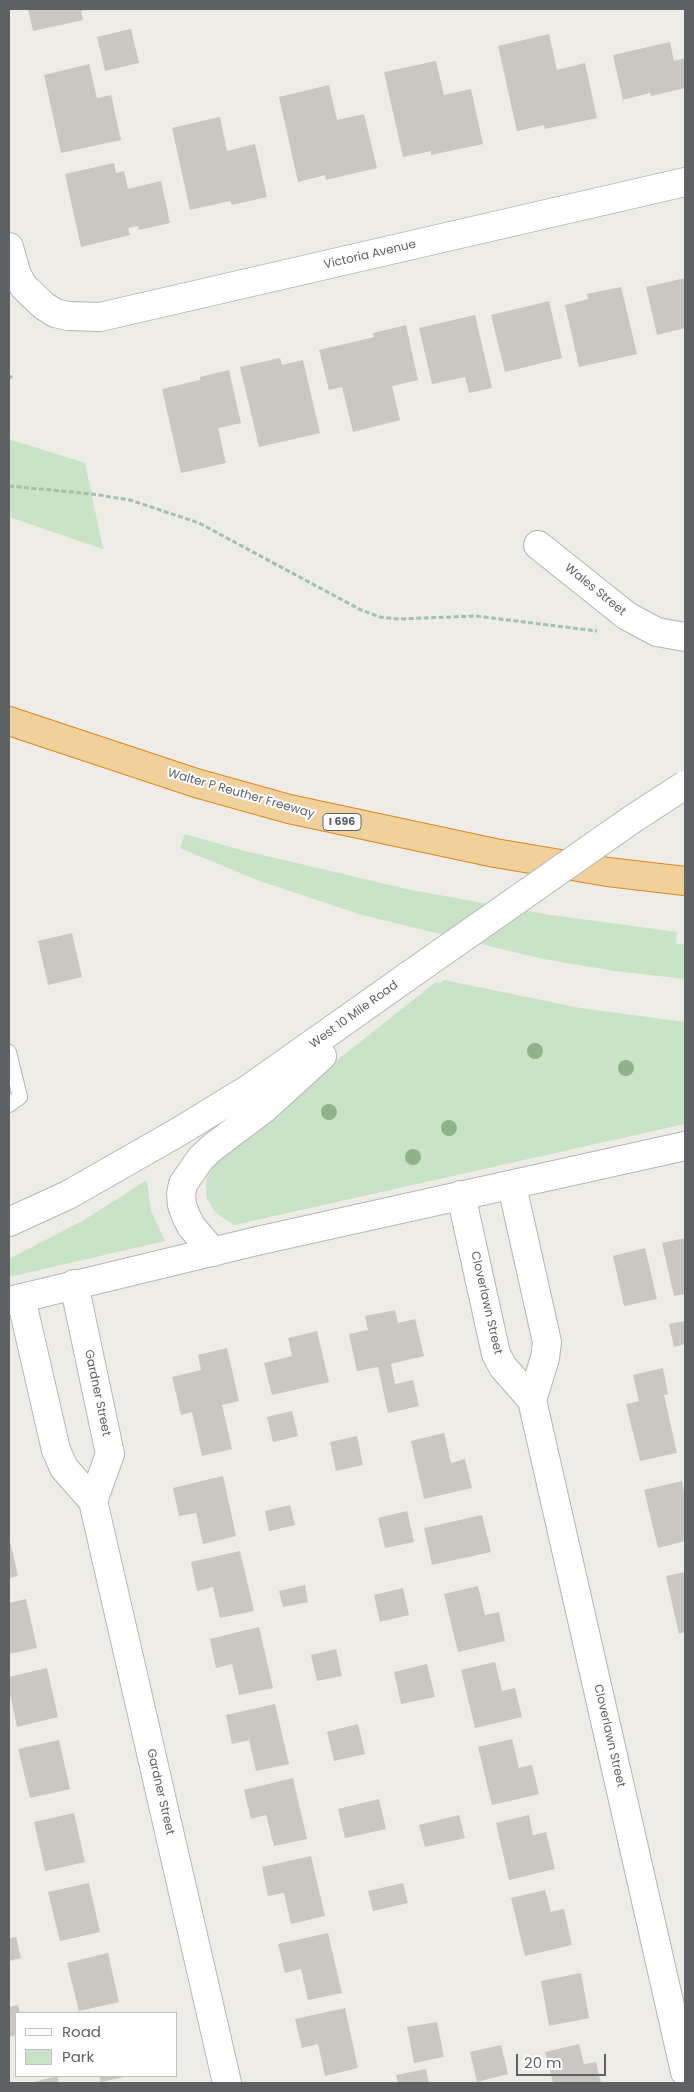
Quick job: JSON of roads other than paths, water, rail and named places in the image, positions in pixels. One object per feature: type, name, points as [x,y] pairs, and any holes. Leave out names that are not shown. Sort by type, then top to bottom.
[{"type":"highway","name":"Walter P Reuther Freeway","points":[[9,721],[196,783],[289,810],[495,853],[608,872],[685,881]]},
{"type":"street","name":"Victoria Avenue","points":[[9,247],[17,275],[32,296],[55,313],[76,317],[100,317],[685,182]]},
{"type":"street","name":"Wales Street","points":[[538,545],[626,616],[657,632],[685,637]]},
{"type":"street","name":"West 10 Mile Road","points":[[9,1222],[68,1195],[196,1122],[250,1088],[634,818],[685,785]]},
{"type":"street","points":[[213,1252],[191,1226],[182,1205],[181,1194],[183,1184],[190,1173],[201,1158],[213,1147],[266,1107],[411,974]]},
{"type":"street","points":[[94,1500],[64,1468],[56,1450],[15,1299],[461,1195],[512,1186],[685,1146]]},
{"type":"street","points":[[512,1186],[547,1342],[545,1358],[532,1400]]},
{"type":"street","name":"Cloverlawn Street","points":[[461,1195],[496,1354],[503,1366],[532,1400],[685,2072]]},
{"type":"street","name":"Gardner Street","points":[[74,1284],[110,1454],[94,1500],[227,2083]]},
{"type":"lane","points":[[9,1052],[20,1098],[9,1105]]}]
